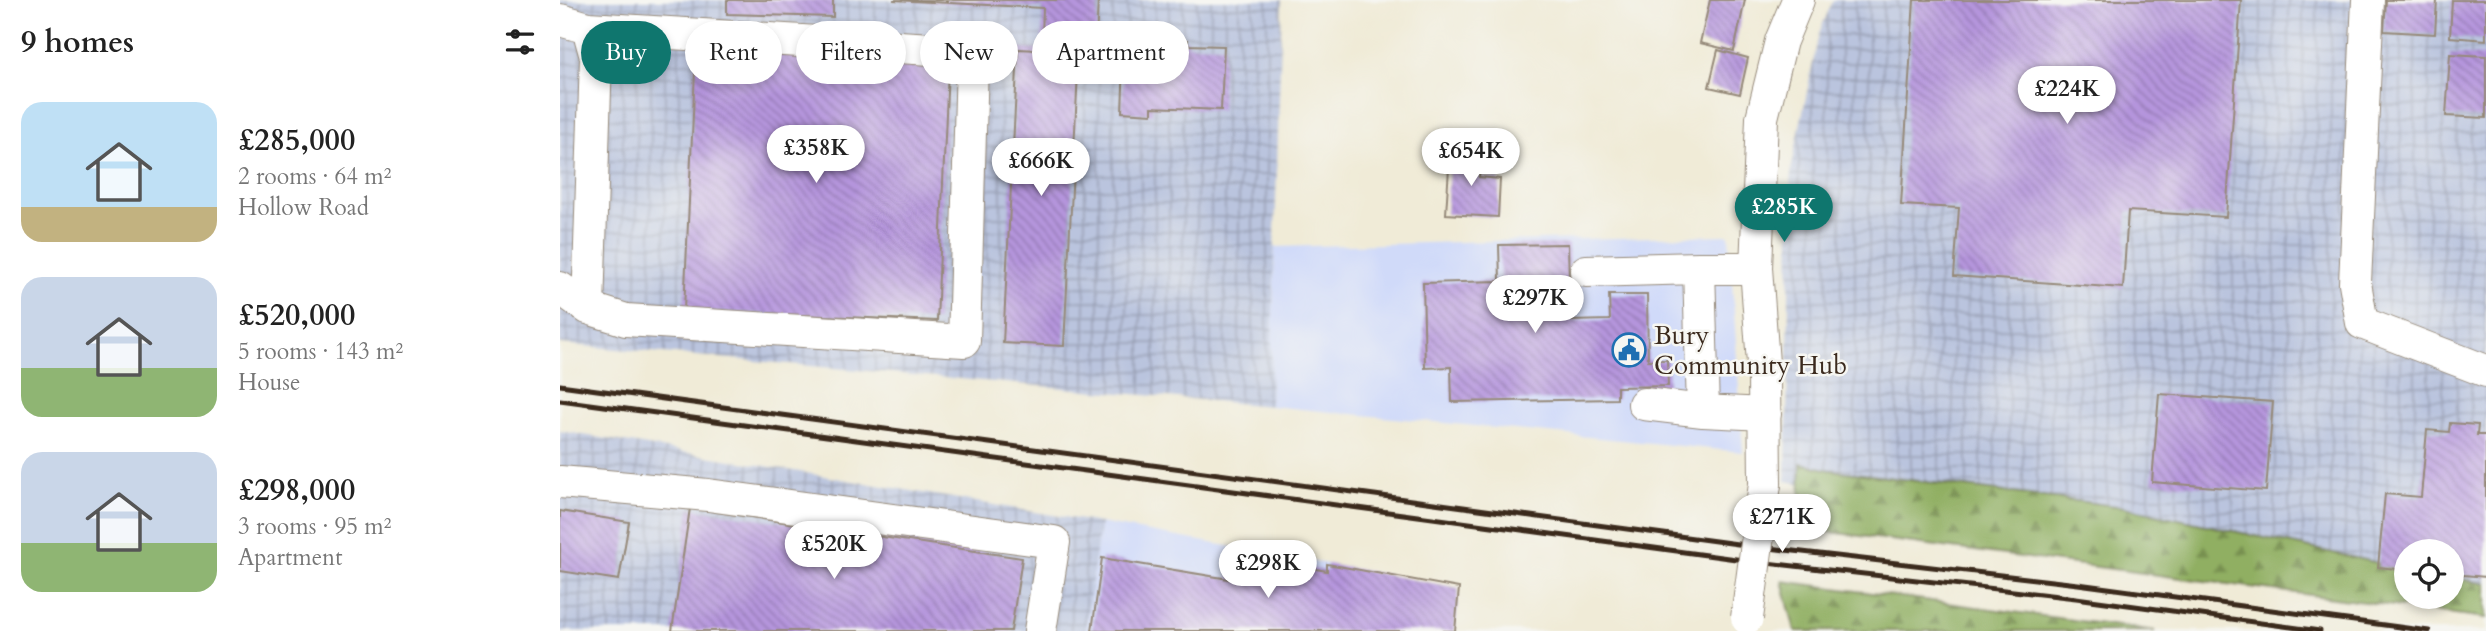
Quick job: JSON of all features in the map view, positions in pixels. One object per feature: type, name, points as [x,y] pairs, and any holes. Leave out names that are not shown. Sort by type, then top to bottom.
[{"type":"street","points":[[1747,624],[1765,484],[1765,414],[1756,268],[1762,118],[1781,41],[1798,0]]},
{"type":"street","points":[[2368,0],[2355,283],[2362,323],[2486,371]]},
{"type":"street","points":[[560,288],[588,308],[626,320],[964,341],[972,62],[964,51],[574,24]]},
{"type":"street","points":[[574,24],[596,57],[588,308]]},
{"type":"street","points":[[1699,268],[1703,411]]},
{"type":"street","points":[[1586,271],[1756,268]]},
{"type":"street","points":[[1644,404],[1703,411],[1765,414]]},
{"type":"street","points":[[560,482],[708,495],[1054,542],[1040,631]]},
{"type":"shaded area","points":[[560,0],[1282,0],[1270,406],[560,344]]},
{"type":"shaded area","points":[[1833,0],[2486,0],[2486,605],[2464,600],[2464,539],[2394,539],[2394,589],[1786,481],[1791,170],[1819,33]]},
{"type":"shaded area","points":[[1729,235],[1743,452],[1270,406],[1275,247]]},
{"type":"shaded area","points":[[560,431],[1100,523],[1085,631],[560,631]]},
{"type":"shaded area","points":[[1100,523],[1459,588],[1455,631],[1085,631]]},
{"type":"green space","points":[[1801,463],[1830,470],[2124,507],[2394,566],[2394,606],[1800,528]]},
{"type":"green space","points":[[2464,579],[2486,584],[2486,618],[2417,609],[2464,609]]},
{"type":"green space","points":[[1782,581],[2155,631],[1795,631]]},
{"type":"building","points":[[727,0],[833,0],[833,17],[727,14]]},
{"type":"building","points":[[893,0],[1098,0],[1097,21],[1043,21],[1043,8]]},
{"type":"building","points":[[1710,0],[1745,0],[1734,51],[1700,43]]},
{"type":"building","points":[[1914,0],[2241,0],[2226,217],[2128,211],[2123,288],[1954,276],[1959,208],[1901,205]]},
{"type":"building","points":[[2386,0],[2437,0],[2435,34],[2384,31]]},
{"type":"building","points":[[2452,0],[2486,0],[2486,40],[2450,37]]},
{"type":"building","points":[[1189,45],[1224,46],[1221,110],[1152,107],[1152,114],[1122,112],[1123,84],[1189,84]]},
{"type":"building","points":[[1018,49],[1032,50],[1032,84],[1077,84],[1064,346],[1003,343]]},
{"type":"building","points":[[1718,50],[1748,58],[1740,94],[1709,87]]},
{"type":"building","points":[[782,53],[796,53],[796,84],[906,84],[906,58],[920,58],[920,84],[947,84],[937,321],[684,310],[694,84],[782,84]]},
{"type":"building","points":[[2450,54],[2486,56],[2486,118],[2446,116]]},
{"type":"building","points":[[1450,152],[1481,154],[1479,177],[1500,179],[1498,217],[1446,214]]},
{"type":"building","points":[[1568,244],[1570,321],[1610,320],[1609,295],[1647,295],[1648,360],[1667,360],[1668,386],[1617,387],[1617,399],[1452,402],[1451,367],[1425,368],[1423,283],[1500,281],[1499,245]]},
{"type":"building","points":[[2159,394],[2273,402],[2266,491],[2152,482]]},
{"type":"building","points":[[2450,423],[2478,425],[2477,435],[2486,435],[2486,577],[2464,575],[2464,539],[2394,539],[2394,569],[2378,567],[2385,494],[2421,497],[2427,430],[2449,432]]},
{"type":"building","points":[[690,508],[1022,558],[1011,631],[672,631]]},
{"type":"building","points":[[560,511],[629,522],[619,580],[560,571]]},
{"type":"building","points":[[1233,554],[1327,571],[1327,564],[1459,588],[1455,631],[1092,631],[1102,558],[1229,579]]},
{"type":"railway","points":[[560,385],[1760,547],[2078,584],[2429,631]]},
{"type":"railway","points":[[560,400],[1758,562],[2076,598],[2320,631]]},
{"type":"place","name":"Bury Community Hub","points":[[1629,350]]}]
